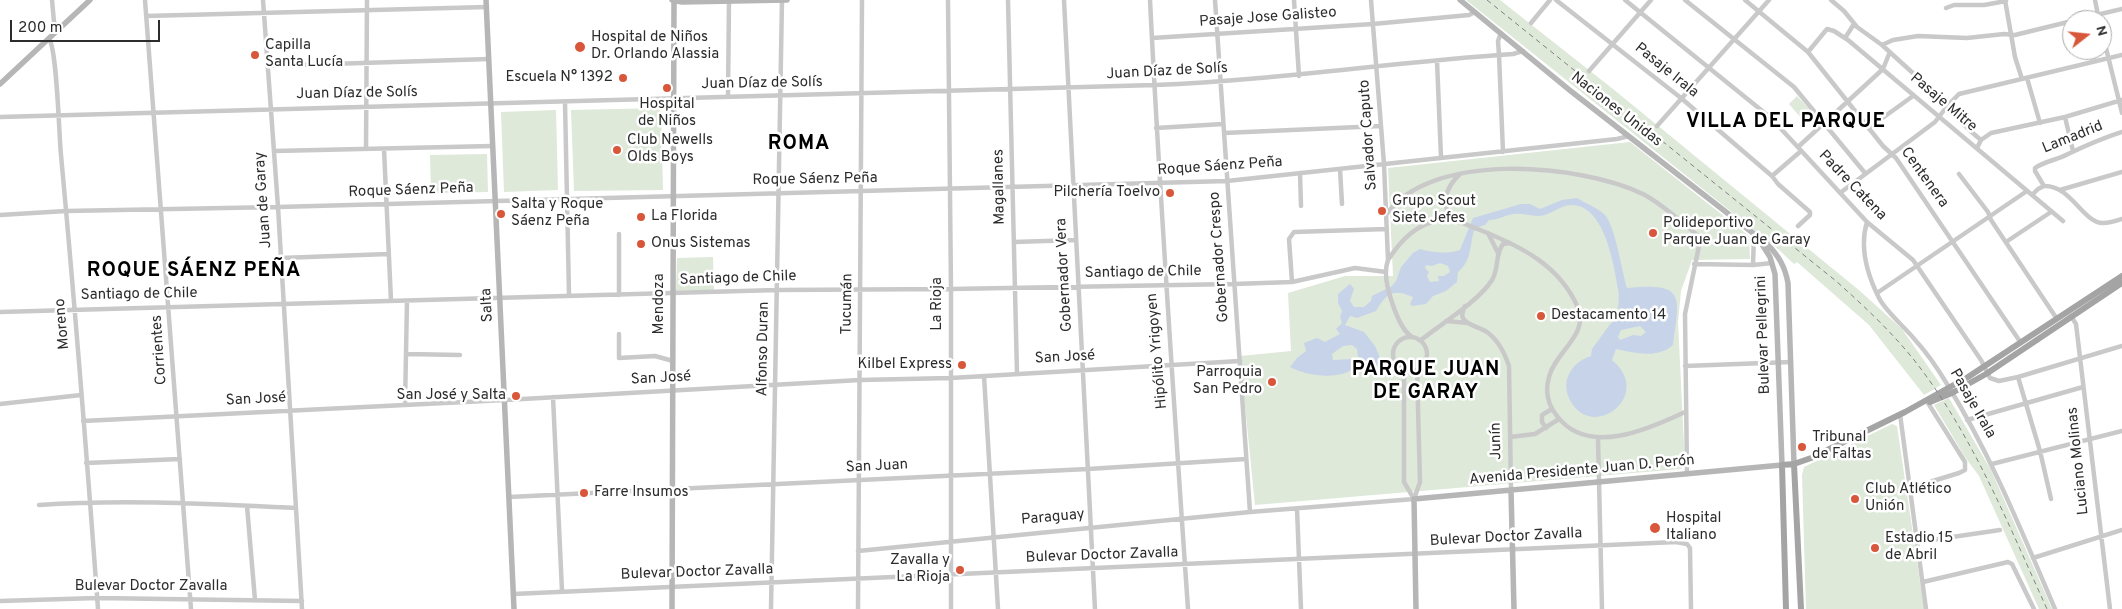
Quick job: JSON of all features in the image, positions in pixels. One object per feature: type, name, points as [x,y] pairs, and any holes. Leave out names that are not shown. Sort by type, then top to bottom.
[{"type":"main road","name":"Avenida Presidente Juan D. Perón","points":[[1986,370],[2021,344],[2058,320],[2070,315],[2122,276]]},
{"type":"main road","name":"Avenida Presidente Juan D. Perón","points":[[1902,413],[1928,404],[1986,370],[2122,283]]},
{"type":"main road","name":"Avenida Presidente Juan D. Perón","points":[[1782,465],[1794,464],[1811,458],[1950,390]]},
{"type":"main road","name":"Bulevar Pellegrini","points":[[1794,464],[1801,609]]},
{"type":"main road","name":"Bulevar Pellegrini","points":[[1782,465],[1786,609]]},
{"type":"main road","points":[[1784,567],[1798,569]]},
{"type":"main road","points":[[1785,579],[1799,581]]},
{"type":"street","points":[[52,0],[54,22],[58,30]]},
{"type":"street","points":[[0,84],[90,0]]},
{"type":"street","name":"Corrientes","points":[[145,0],[191,609]]},
{"type":"street","name":"Juan de Garay","points":[[263,0],[278,207],[302,609]]},
{"type":"street","points":[[366,148],[367,0]]},
{"type":"street","name":"Salta","points":[[486,0],[514,609]]},
{"type":"street","points":[[673,0],[788,0]]},
{"type":"street","name":"Mendoza","points":[[672,609],[673,0]]},
{"type":"street","name":"Alfonso Duran","points":[[771,609],[782,0]]},
{"type":"street","name":"Tucumán","points":[[858,609],[862,0]]},
{"type":"street","name":"La Rioja","points":[[948,0],[951,290],[951,609]]},
{"type":"street","name":"Magallanes","points":[[1008,0],[1017,373]]},
{"type":"street","name":"Gobernador Vera","points":[[1064,0],[1096,609]]},
{"type":"street","name":"Hipólito Yrigoyen","points":[[1150,0],[1165,285],[1173,366],[1188,609]]},
{"type":"street","name":"Gobernador Crespo","points":[[1215,0],[1250,512]]},
{"type":"street","points":[[1294,0],[1299,76]]},
{"type":"street","name":"Salvador Caputo","points":[[1372,0],[1384,164],[1388,260],[1386,281],[1401,326],[1399,340]]},
{"type":"street","name":"Naciones Unidas","points":[[1460,0],[1756,236]]},
{"type":"street","points":[[1531,23],[1550,0]]},
{"type":"street","name":"Pasaje Irala","points":[[1556,0],[1681,98],[1772,176],[1778,184],[1810,212],[1810,215],[1798,226]]},
{"type":"street","name":"Padre Catena","points":[[1625,0],[1771,118],[1867,222],[1917,265],[1986,370]]},
{"type":"street","points":[[1589,71],[1652,0]]},
{"type":"street","points":[[1685,0],[1790,83],[1865,173]]},
{"type":"street","name":"Centenera","points":[[1745,0],[1808,52],[1870,127],[1883,146],[1891,153],[1953,241],[2021,344]]},
{"type":"street","points":[[1657,126],[1733,38],[1769,0]]},
{"type":"street","points":[[1831,0],[1844,10],[1854,24],[1882,46],[1945,108],[1960,120],[1964,127],[1981,140]]},
{"type":"street","points":[[1946,8],[1954,5],[1984,5],[2005,0],[2011,34],[2040,123]]},
{"type":"street","points":[[728,97],[729,1]]},
{"type":"street","points":[[146,16],[487,7]]},
{"type":"street","name":"Pasaje Jose Galisteo","points":[[1152,38],[1373,24],[1469,15],[1475,12]]},
{"type":"street","points":[[1882,46],[1893,40],[1918,36],[1967,38],[2011,34],[2062,22]]},
{"type":"street","points":[[1845,38],[1854,24]]},
{"type":"street","name":"Pasaje Mitre","points":[[1808,52],[1827,29],[1845,38],[2063,221]]},
{"type":"street","points":[[1501,33],[1498,41],[1503,152]]},
{"type":"street","name":"Moreno","points":[[49,39],[54,50],[57,115],[75,308],[98,609]]},
{"type":"street","name":"Juan Díaz de Solís","points":[[0,117],[153,111],[1069,89],[1220,82],[1299,76],[1377,66],[1513,54],[1523,51]]},
{"type":"street","points":[[1772,176],[1824,123],[1883,69],[1889,54]]},
{"type":"street","points":[[267,66],[490,59]]},
{"type":"street","points":[[1840,193],[1939,117],[1945,108],[1962,93],[2100,60]]},
{"type":"street","points":[[2109,60],[2122,113]]},
{"type":"street","points":[[1436,61],[1441,157]]},
{"type":"street","points":[[1870,127],[1913,96]]},
{"type":"street","points":[[1977,148],[1981,140],[1991,133],[2065,117],[2120,101]]},
{"type":"street","points":[[566,102],[569,295]]},
{"type":"street","points":[[2065,117],[2073,151]]},
{"type":"street","points":[[1156,128],[1223,124]]},
{"type":"street","points":[[1224,133],[1381,126]]},
{"type":"street","name":"Lamadrid","points":[[2044,186],[2035,175],[2035,168],[2122,132]]},
{"type":"street","name":"Roque Sáenz Peña","points":[[0,215],[66,211],[278,207],[778,192],[862,192],[1227,181],[1441,157],[1503,152],[1629,136]]},
{"type":"street","points":[[274,152],[492,146]]},
{"type":"street","points":[[384,149],[391,301]]},
{"type":"street","points":[[1340,169],[1342,204]]},
{"type":"street","points":[[1386,216],[1397,202],[1430,184],[1460,174],[1492,169],[1542,169],[1572,173],[1605,181],[1644,195],[1673,214],[1700,238],[1685,314],[1687,474]]},
{"type":"street","points":[[2060,190],[2122,172]]},
{"type":"street","points":[[1300,173],[1301,206]]},
{"type":"street","points":[[1452,220],[1447,211],[1446,196],[1452,183],[1460,174]]},
{"type":"street","points":[[1958,174],[1990,216],[2058,320]]},
{"type":"street","points":[[2032,195],[2044,186],[2060,190],[2094,221],[2104,224],[2122,219]]},
{"type":"street","points":[[1877,293],[2027,191]]},
{"type":"street","points":[[2006,242],[2052,212]]},
{"type":"street","points":[[1388,260],[1401,242],[1414,230],[1433,222],[1452,220],[1512,242],[1534,255],[1553,272],[1573,297],[1581,314],[1579,330],[1556,361],[1549,377],[1548,399],[1559,419],[1580,434],[1598,438],[1653,426],[1686,412]]},
{"type":"street","name":"Pasaje Irala","points":[[1867,222],[1864,237],[1864,254],[1868,272],[1880,300],[1924,350],[1950,390],[1992,464],[2055,609]]},
{"type":"street","points":[[1292,282],[1289,239],[1291,234],[1297,231],[1387,229]]},
{"type":"street","points":[[1487,233],[1494,242],[1499,257]]},
{"type":"street","points":[[619,234],[619,295]]},
{"type":"street","points":[[1753,265],[1756,236]]},
{"type":"street","name":"Bulevar Pellegrini","points":[[1756,236],[1767,251],[1775,274],[1782,465]]},
{"type":"street","name":"Bulevar Pellegrini","points":[[1756,236],[1767,244],[1781,260],[1788,283],[1794,464]]},
{"type":"street","points":[[1014,242],[1076,240]]},
{"type":"street","points":[[1421,340],[1482,293],[1496,272],[1500,249],[1504,244],[1512,242]]},
{"type":"street","points":[[281,258],[388,254]]},
{"type":"street","points":[[1694,264],[1753,265],[1772,262]]},
{"type":"street","name":"Santiago de Chile","points":[[0,312],[75,308],[407,301],[500,296],[1234,284],[1292,282],[1355,268],[1386,272]]},
{"type":"street","points":[[1776,298],[1782,294],[1789,298]]},
{"type":"street","points":[[405,405],[407,301]]},
{"type":"street","points":[[1465,306],[1462,315],[1468,323]]},
{"type":"street","name":"Luciano Molinas","points":[[2070,315],[2076,324],[2110,609]]},
{"type":"street","name":"Junín","points":[[1444,322],[1468,323],[1487,332],[1506,358],[1509,366],[1514,609]]},
{"type":"street","name":"Salvador Caputo","points":[[1401,326],[1411,336]]},
{"type":"street","points":[[619,334],[619,358],[656,356],[673,361]]},
{"type":"street","points":[[1416,609],[1414,499],[1420,482],[1418,370],[1427,359],[1427,349],[1421,340],[1411,336],[1399,340],[1393,348],[1393,359],[1396,364],[1404,370],[1418,370]]},
{"type":"street","points":[[1986,370],[1990,378],[1999,381],[2122,346]]},
{"type":"street","points":[[406,354],[460,355]]},
{"type":"street","name":"San José","points":[[83,421],[505,400],[776,384],[950,378],[1240,361]]},
{"type":"street","points":[[1685,366],[1791,362]]},
{"type":"street","points":[[1404,370],[1404,482],[1414,499]]},
{"type":"street","points":[[984,376],[998,609]]},
{"type":"street","points":[[2018,376],[2040,451],[2051,499]]},
{"type":"street","points":[[1967,420],[2083,387]]},
{"type":"street","points":[[0,404],[81,395]]},
{"type":"street","points":[[553,397],[562,591]]},
{"type":"street","points":[[1910,488],[1965,470],[1965,462],[1928,404]]},
{"type":"street","points":[[1546,428],[1542,422],[1542,415],[1552,409]]},
{"type":"street","points":[[1902,413],[1926,609]]},
{"type":"street","points":[[1510,436],[1531,435],[1559,419]]},
{"type":"street","points":[[1992,464],[2122,431]]},
{"type":"street","points":[[1598,438],[1602,609]]},
{"type":"street","points":[[86,463],[180,459]]},
{"type":"street","name":"San Juan","points":[[509,497],[1246,460]]},
{"type":"street","name":"Avenida Presidente Juan D. Perón","points":[[1250,512],[1782,465]]},
{"type":"street","points":[[39,505],[89,501],[184,502],[296,508]]},
{"type":"street","points":[[247,506],[255,600]]},
{"type":"street","points":[[1297,509],[1301,609]]},
{"type":"street","name":"Paraguay","points":[[858,551],[1250,512]]},
{"type":"street","points":[[1918,542],[2000,530]]},
{"type":"street","points":[[2033,558],[2122,530]]},
{"type":"street","name":"Bulevar Doctor Zavalla","points":[[513,594],[1676,542],[1687,544],[1690,548],[1691,609]]},
{"type":"street","points":[[1923,582],[2008,562],[2012,564],[2034,609]]},
{"type":"street","name":"Bulevar Doctor Zavalla","points":[[0,601],[97,598],[302,601]]},
{"type":"green space","points":[[1466,0],[1500,0],[1613,89],[1860,291],[1902,329],[1941,385],[1924,395],[1869,325],[1797,262],[1794,264],[1778,249]]},
{"type":"green space","points":[[1797,96],[1811,111],[1801,118],[1789,104]]},
{"type":"green space","name":"Club Newells Olds Boys","points":[[661,108],[663,190],[574,191],[571,110]]},
{"type":"green space","points":[[556,110],[558,190],[504,192],[501,112]]},
{"type":"green space","name":"PARQUE JUAN DE GARAY","points":[[1630,142],[1749,236],[1750,259],[1692,260],[1681,291],[1678,322],[1685,465],[1681,469],[1255,505],[1240,356],[1291,351],[1288,293],[1345,276],[1393,276],[1388,168]]},
{"type":"green space","points":[[487,154],[488,192],[431,193],[430,155]]},
{"type":"green space","points":[[713,257],[714,290],[676,291],[677,258]]},
{"type":"green space","points":[[1949,398],[1991,470],[2052,609],[2039,609],[1979,476],[1965,457],[1934,405]]},
{"type":"green space","name":"Club Atlético Unión","points":[[1892,424],[1897,426],[1924,609],[1806,609],[1802,475],[1804,467]]},
{"type":"water","points":[[1577,198],[1594,207],[1608,219],[1615,238],[1627,288],[1660,287],[1669,290],[1677,303],[1673,345],[1660,352],[1646,354],[1616,349],[1612,360],[1623,373],[1627,387],[1624,399],[1616,409],[1605,415],[1593,417],[1581,413],[1568,397],[1566,385],[1571,371],[1579,362],[1591,356],[1592,349],[1611,323],[1619,316],[1619,292],[1605,237],[1599,224],[1591,214],[1582,207],[1570,205],[1541,216],[1518,214],[1489,220],[1485,225],[1475,228],[1468,257],[1458,272],[1457,282],[1446,291],[1433,296],[1426,304],[1412,306],[1410,304],[1413,297],[1395,293],[1387,296],[1376,311],[1357,318],[1350,316],[1345,325],[1364,332],[1375,346],[1381,360],[1377,366],[1358,357],[1357,349],[1352,345],[1343,346],[1332,354],[1333,360],[1352,359],[1360,362],[1346,373],[1327,376],[1317,375],[1290,367],[1306,351],[1304,343],[1317,338],[1325,342],[1340,334],[1336,329],[1342,323],[1340,317],[1342,311],[1338,303],[1338,294],[1350,284],[1354,289],[1350,301],[1354,307],[1364,307],[1371,301],[1372,296],[1392,286],[1401,267],[1413,253],[1420,249],[1440,252],[1460,250],[1473,218],[1521,204],[1530,204],[1540,209],[1562,200]],"holes":[[[1440,263],[1448,266],[1450,272],[1444,276],[1438,276],[1439,281],[1430,282],[1427,276],[1429,272],[1425,268],[1426,265],[1432,266]],[[1640,326],[1646,332],[1641,336],[1633,335],[1620,340],[1618,337],[1621,330]]]},
{"type":"railway","points":[[1487,0],[1836,281],[1899,342],[1938,393],[1973,452],[2047,609]]},
{"type":"place","name":"Hospital de Niños Dr. Orlando Alassia","points":[[580,47]]},
{"type":"place","name":"Capilla Santa Lucía","points":[[255,55]]},
{"type":"place","name":"Escuela N° 1392","points":[[623,78]]},
{"type":"place","name":"Hospital de Niños","points":[[667,88]]},
{"type":"place","name":"Club Newells Olds Boys","points":[[617,150]]},
{"type":"place","name":"Pilchería Toelvo","points":[[1170,193]]},
{"type":"place","name":"Grupo Scout Siete Jefes","points":[[1382,211]]},
{"type":"place","name":"Salta y Roque Sáenz Peña","points":[[501,214]]},
{"type":"place","name":"La Florida","points":[[641,217]]},
{"type":"place","name":"Polideportivo Parque Juan de Garay","points":[[1653,233]]},
{"type":"place","name":"Onus Sistemas","points":[[641,244]]},
{"type":"place","name":"Destacamento 14","points":[[1541,316]]},
{"type":"place","name":"Kilbel Express","points":[[962,365]]},
{"type":"place","name":"Parroquia San Pedro","points":[[1272,382]]},
{"type":"place","name":"San José y Salta","points":[[516,396]]},
{"type":"place","name":"Tribunal de Faltas","points":[[1802,447]]},
{"type":"place","name":"Farre Insumos","points":[[584,493]]},
{"type":"place","name":"Club Atlético Unión","points":[[1855,499]]},
{"type":"place","name":"Hospital Italiano","points":[[1655,528]]},
{"type":"place","name":"Estadio 15 de Abril","points":[[1875,548]]},
{"type":"place","name":"Zavalla y La Rioja","points":[[960,570]]},
{"type":"district","name":"VILLA DEL PARQUE","points":[[1786,123]]},
{"type":"district","name":"ROMA","points":[[799,145]]},
{"type":"district","name":"ROQUE SÁENZ PEÑA","points":[[194,272]]},
{"type":"district","name":"PARQUE JUAN DE GARAY","points":[[1426,382]]}]
